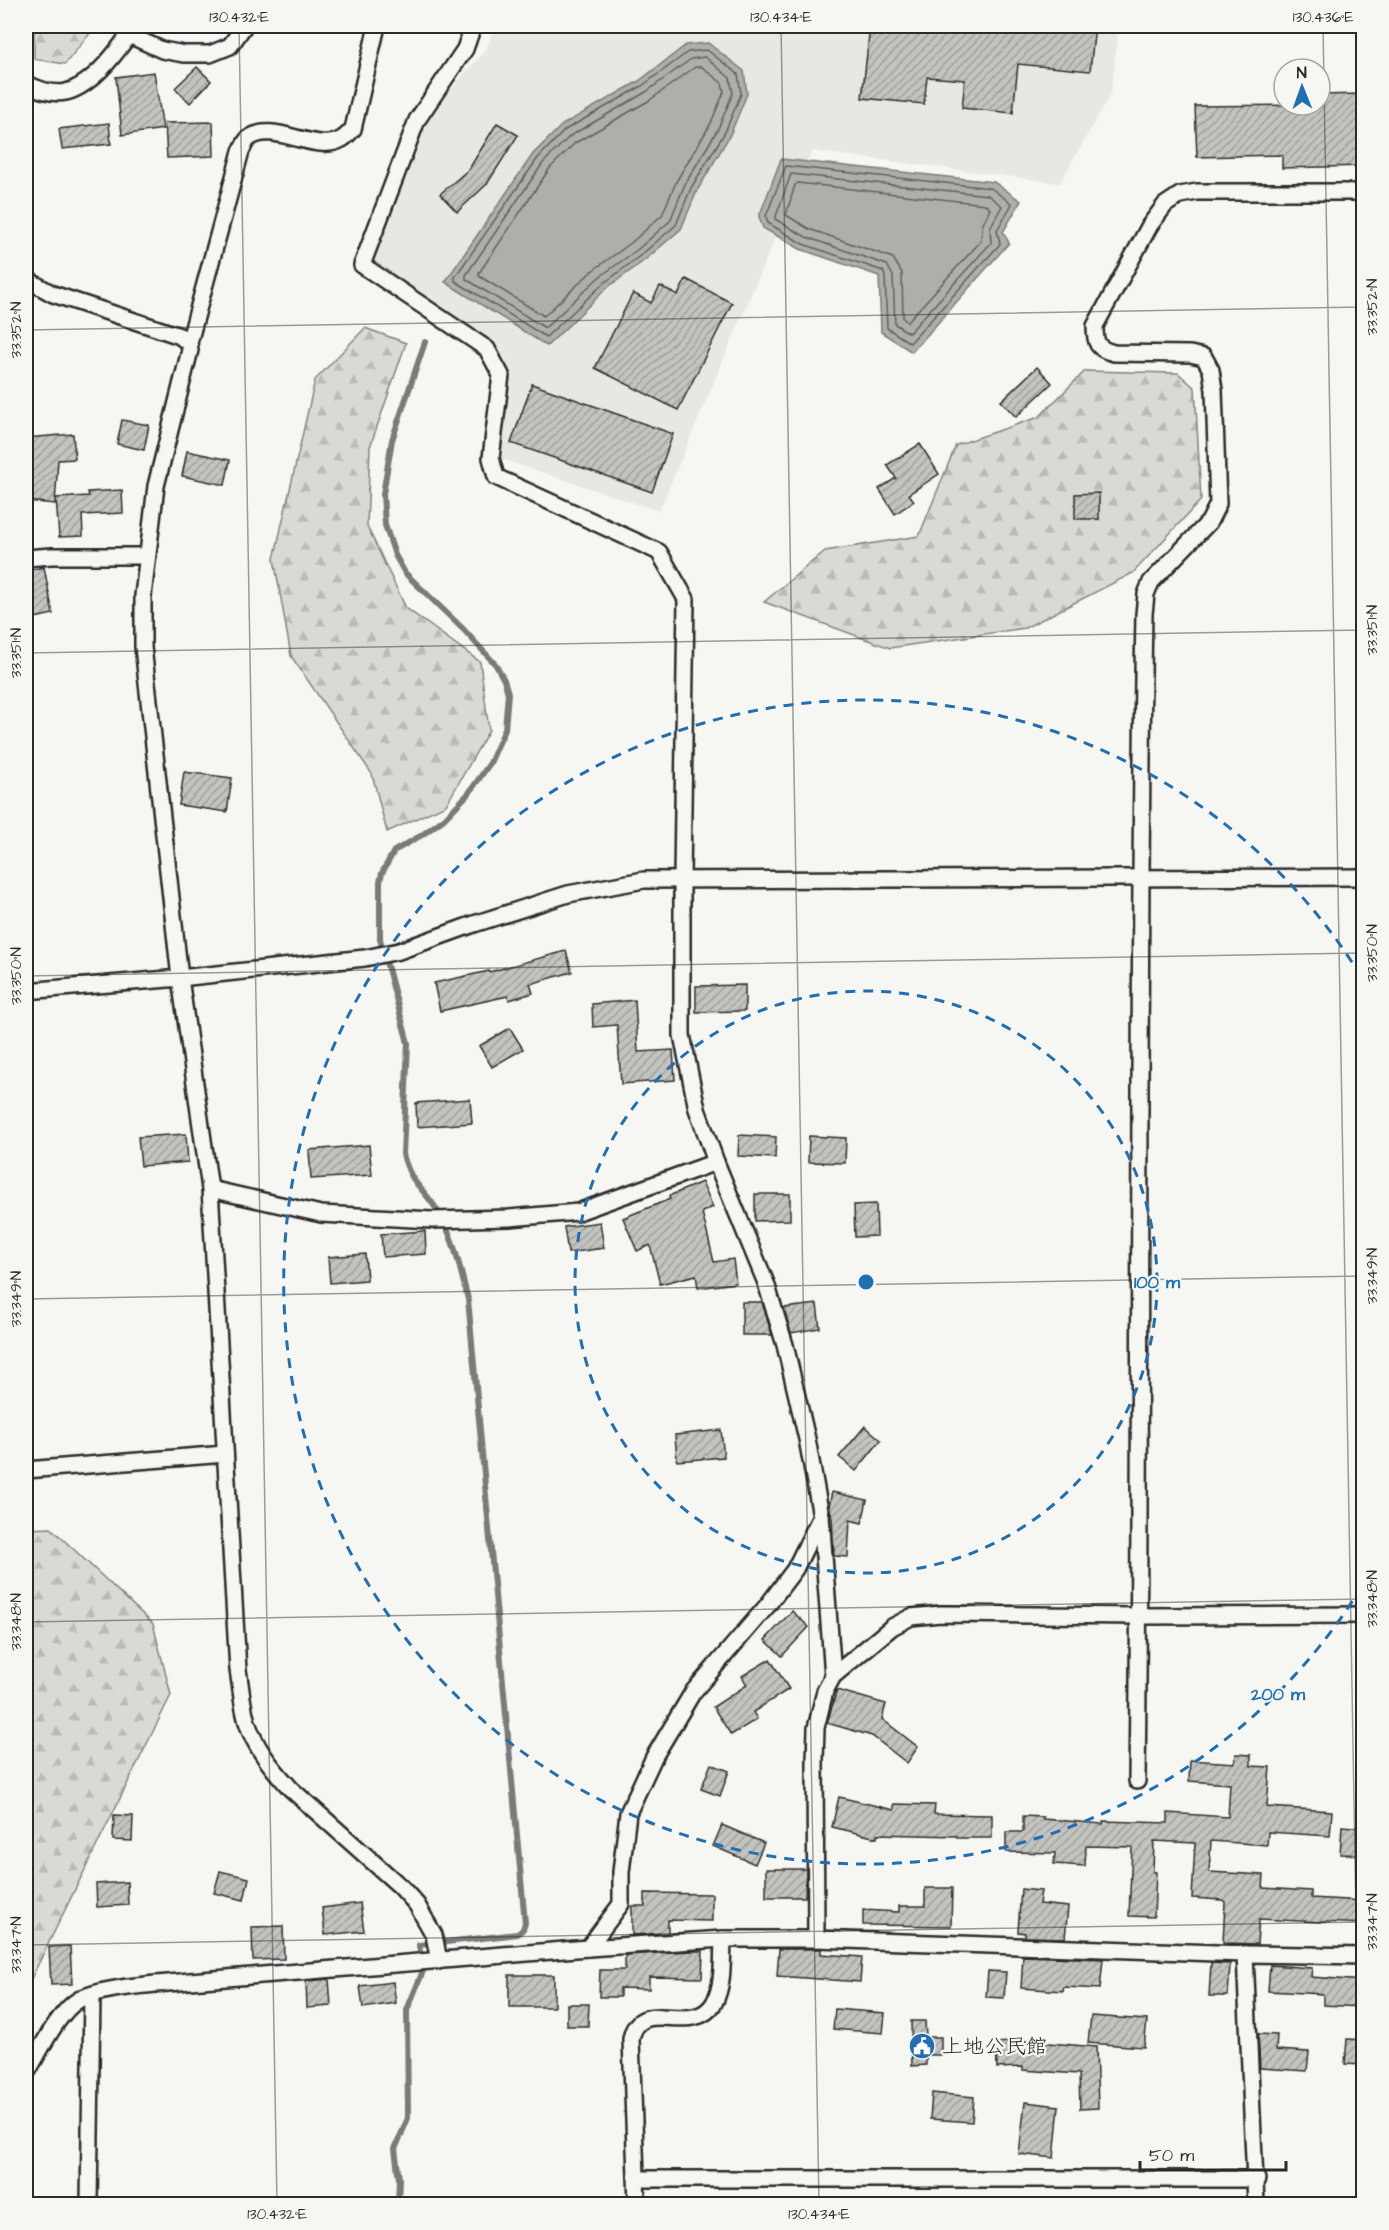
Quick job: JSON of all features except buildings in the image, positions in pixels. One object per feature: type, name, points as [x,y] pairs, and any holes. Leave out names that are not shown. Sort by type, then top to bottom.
[{"type":"street","points":[[26,84],[50,93],[65,93],[80,87],[111,59],[132,30],[162,50],[184,54],[210,54],[230,46],[244,26]]},
{"type":"street","points":[[377,26],[353,129],[342,140],[322,144],[275,133],[248,139],[241,152],[189,343],[190,350],[156,486],[146,556],[143,647],[180,978],[210,1189],[238,1670],[247,1722],[259,1749],[274,1771],[291,1789],[401,1887],[417,1905],[434,1935],[439,1961]]},
{"type":"street","points":[[473,26],[465,49],[417,120],[362,265],[487,349],[501,375],[491,458],[496,477],[659,552],[686,599],[681,879],[682,1035],[698,1109],[716,1162],[766,1283],[785,1345],[807,1439],[821,1516],[833,1676]]},
{"type":"street","points":[[1137,1781],[1140,878],[1146,594],[1151,582],[1209,522],[1218,504],[1214,390],[1211,370],[1203,357],[1190,354],[1114,353],[1101,350],[1095,341],[1095,326],[1150,225],[1165,205],[1180,195],[1197,192],[1364,192]]},
{"type":"street","points":[[26,279],[53,294],[180,336],[189,343]]},
{"type":"street","points":[[26,558],[146,556]]},
{"type":"street","points":[[26,991],[180,978],[365,958],[399,951],[568,894],[644,880],[1364,877]]},
{"type":"street","points":[[210,1189],[321,1214],[432,1220],[509,1218],[578,1212],[716,1162]]},
{"type":"street","points":[[26,1470],[225,1454]]},
{"type":"street","points":[[588,1948],[621,1904],[621,1872],[628,1814],[639,1785],[654,1756],[693,1692],[767,1606],[795,1569],[821,1516]]},
{"type":"street","points":[[816,1939],[816,1728],[825,1691],[833,1676],[892,1627],[911,1617],[940,1614],[1364,1615]]},
{"type":"street","points":[[637,2205],[638,2179],[631,2039],[633,2030],[638,2023],[647,2018],[686,2019],[698,2017],[708,2011],[715,2001],[721,1976],[723,1939]]},
{"type":"street","points":[[26,2073],[65,2013],[79,2000],[125,1988],[190,1981],[723,1939],[816,1939],[1364,1956]]},
{"type":"street","points":[[1245,1954],[1257,2178],[1256,2205]]},
{"type":"street","points":[[89,2205],[92,1995]]},
{"type":"street","points":[[638,2179],[1257,2178]]},
{"type":"shaded area","points":[[495,26],[1119,26],[1111,93],[1060,183],[812,151],[659,511],[498,458],[506,358],[372,265],[427,117],[487,48]]},
{"type":"green space","points":[[34,26],[96,26],[65,64],[34,59]]},
{"type":"green space","points":[[365,328],[406,343],[370,447],[367,526],[406,608],[480,662],[489,730],[446,805],[387,832],[372,774],[291,656],[274,559],[315,380]]},
{"type":"green space","points":[[1085,371],[1178,373],[1195,388],[1201,500],[1133,573],[1025,628],[890,648],[764,602],[825,551],[919,536],[956,445],[1039,417]]},
{"type":"green space","points":[[51,1528],[153,1624],[171,1695],[26,1989],[26,1529]]},
{"type":"water","points":[[708,43],[744,71],[747,94],[730,135],[697,191],[681,229],[607,288],[547,346],[445,282],[533,154],[562,125],[639,81],[686,45]]},
{"type":"water","points":[[781,159],[994,182],[1021,201],[1003,232],[1009,243],[912,352],[881,332],[879,276],[800,249],[763,228],[759,217]]},
{"type":"waterway","points":[[398,2204],[399,2179],[395,2149],[408,2118],[407,2010],[423,1971],[419,1945],[518,1934],[525,1923],[468,1299],[448,1230],[432,1202],[413,1179],[403,1154],[408,1043],[380,939],[382,873],[394,851],[444,819],[469,793],[490,763],[505,729],[508,693],[496,665],[463,629],[405,573],[395,555],[385,525],[383,494],[392,440],[425,342]]},
{"type":"place","name":"上地公民館","points":[[922,2046]]}]
